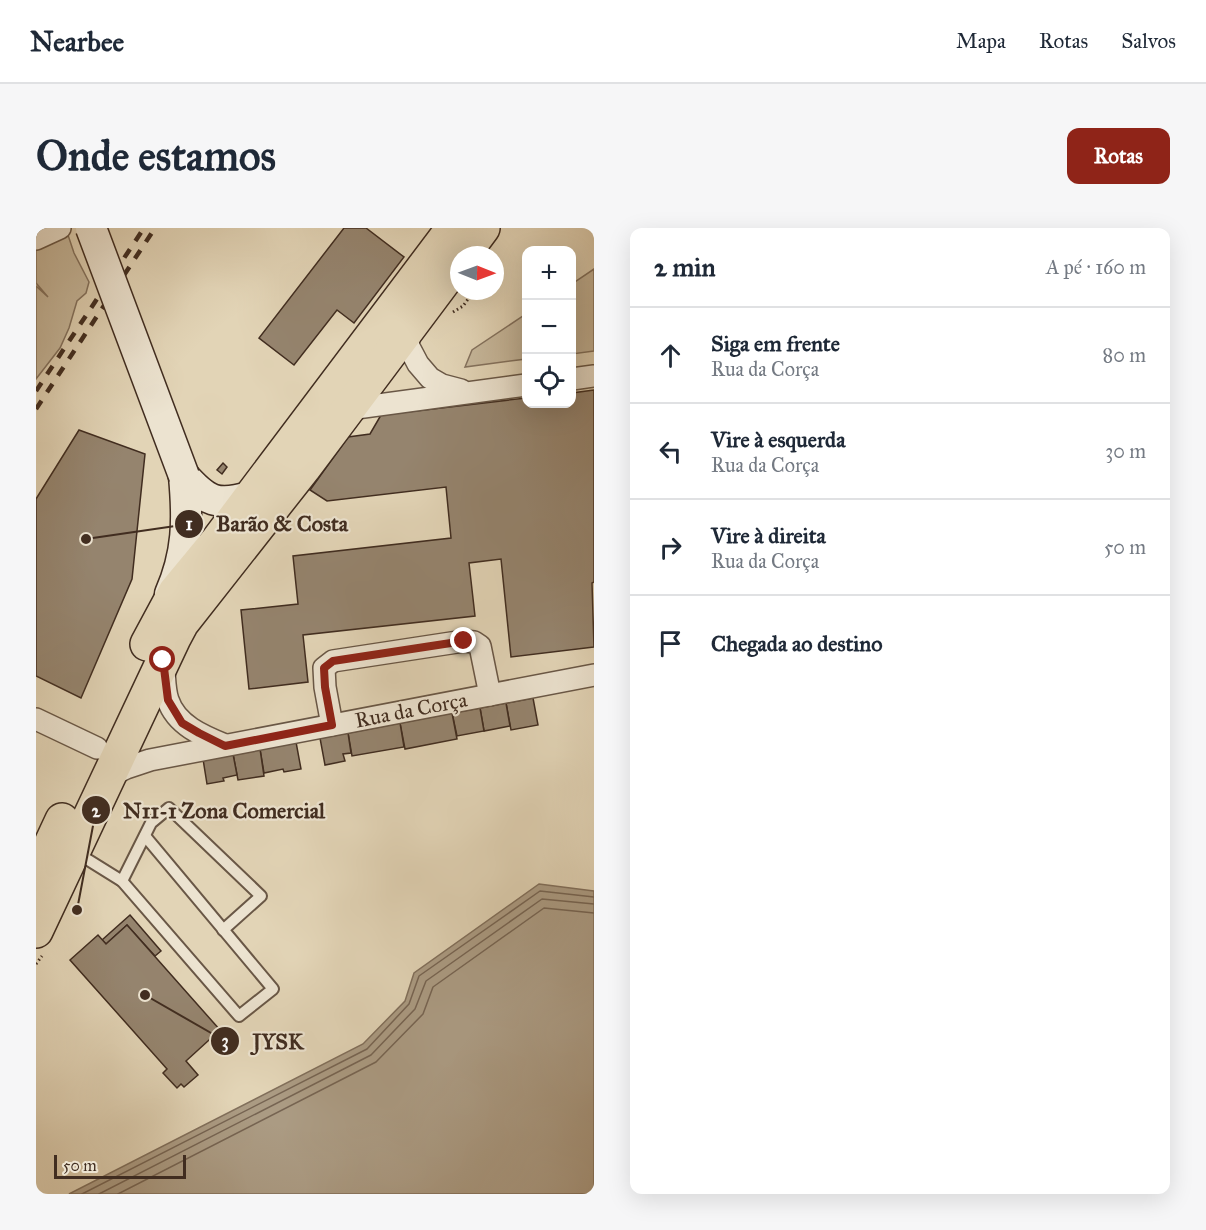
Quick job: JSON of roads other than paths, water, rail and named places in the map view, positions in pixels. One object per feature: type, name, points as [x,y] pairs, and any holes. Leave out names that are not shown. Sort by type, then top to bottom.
[{"type":"main road","points":[[39,943],[74,850],[102,763],[176,580],[186,542],[184,476],[91,228]]},
{"type":"main road","points":[[160,616],[175,592],[329,401],[453,228]]},
{"type":"main road","points":[[470,246],[483,228]]},
{"type":"main road","points":[[36,876],[174,638],[202,596],[258,528],[329,401],[411,326],[450,273]]},
{"type":"main road","points":[[184,476],[198,492],[210,500],[232,502],[250,497]]},
{"type":"street","points":[[36,239],[60,228]]},
{"type":"street","points":[[411,326],[408,345],[418,364],[430,378],[442,386],[471,392]]},
{"type":"street","points":[[576,378],[594,376]]},
{"type":"street","points":[[329,401],[471,392],[522,386]]},
{"type":"street","name":"Rua da Corça","points":[[332,725],[324,668],[333,661],[464,641],[474,642],[480,646],[490,694]]},
{"type":"street","points":[[163,660],[168,700],[182,723],[225,746]]},
{"type":"street","name":"Rua da Corça","points":[[102,763],[135,764],[594,675]]},
{"type":"street","points":[[36,719],[102,763]]},
{"type":"lane","points":[[122,881],[151,824],[169,808],[261,896],[223,930]]},
{"type":"lane","points":[[74,850],[122,881],[239,1016],[273,989],[145,836]]},
{"type":"water","points":[[539,884],[594,891],[594,1194],[69,1194],[363,1044],[405,1001],[414,973]]},
{"type":"railway","points":[[36,391],[144,228]]},
{"type":"railway","points":[[36,409],[155,228]]},
{"type":"place","name":"Barão & Costa","points":[[86,539]]},
{"type":"place","name":"N11-1 Zona Comercial","points":[[77,910]]},
{"type":"place","name":"JYSK","points":[[145,995]]}]
